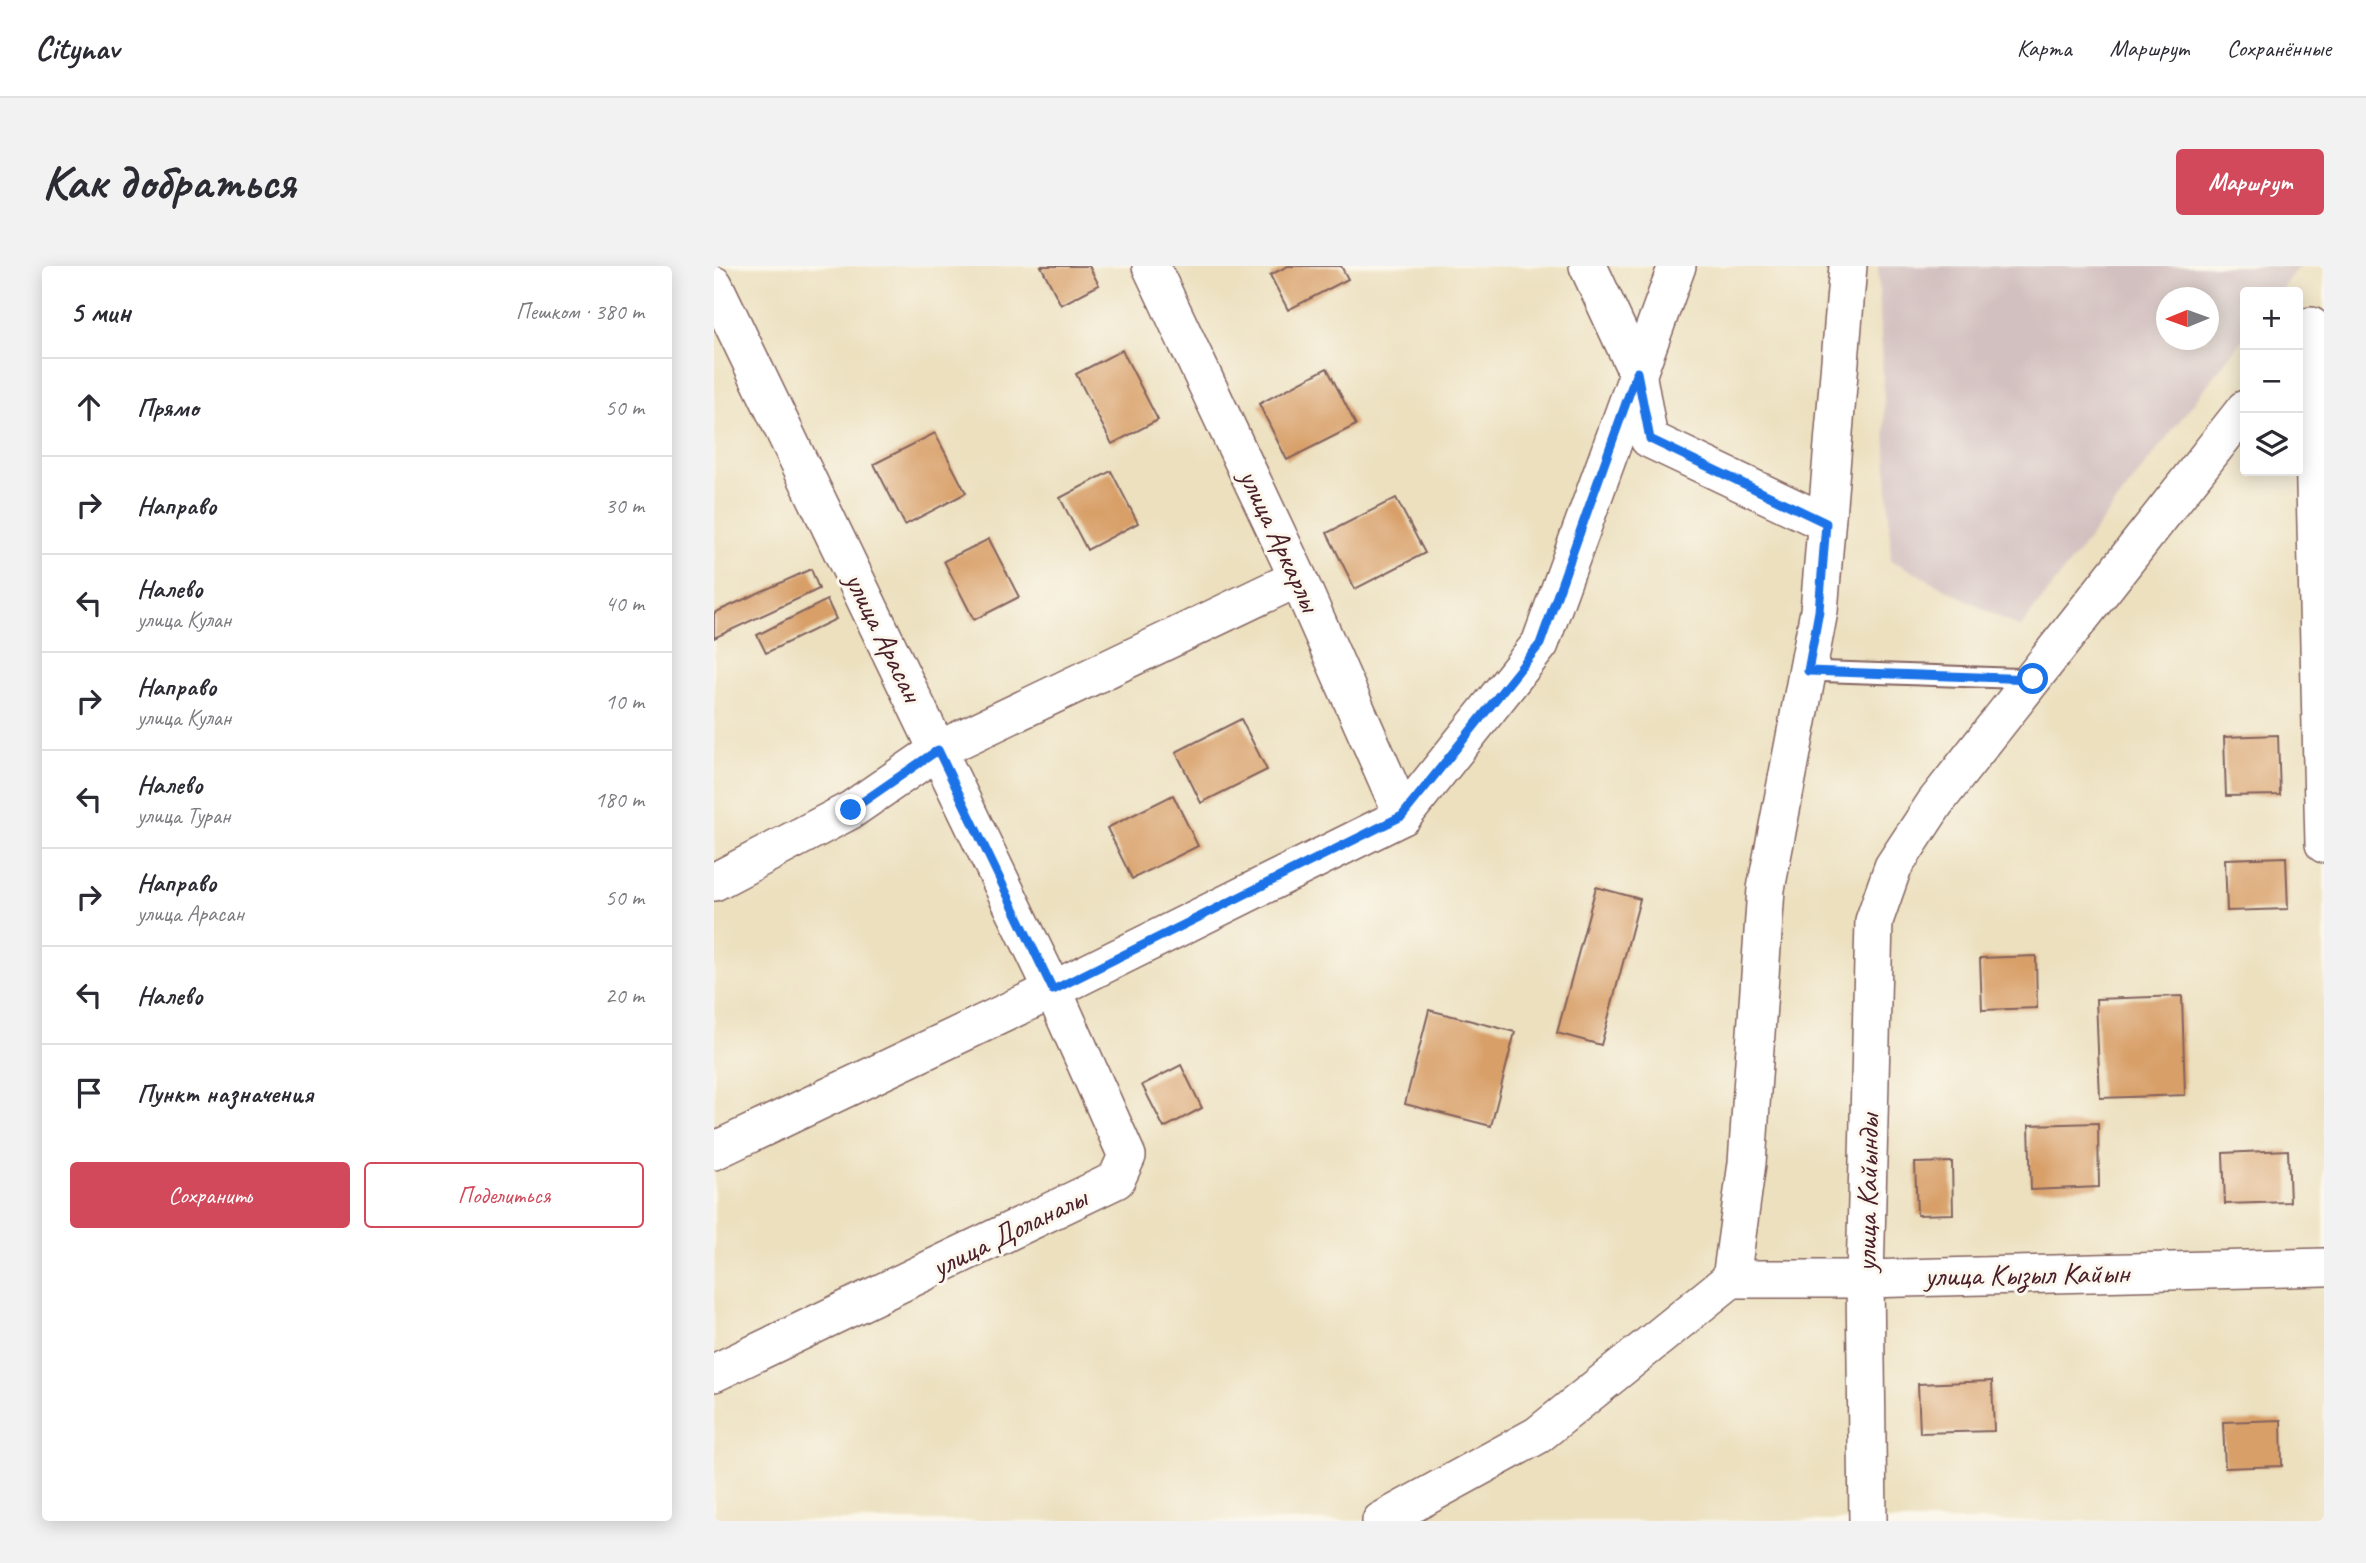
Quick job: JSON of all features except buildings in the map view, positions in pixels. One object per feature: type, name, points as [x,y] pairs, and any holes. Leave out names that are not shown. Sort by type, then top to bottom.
[{"type":"street","name":"улица Аркарлы","points":[[1151,266],[1298,578],[1402,816]]},
{"type":"street","points":[[1588,266],[1637,372],[1650,439],[1826,523]]},
{"type":"street","points":[[714,1150],[1053,990],[1402,816],[1540,644],[1676,266]]},
{"type":"street","points":[[1381,1521],[1538,1435],[1731,1279],[1747,1163],[1766,889],[1819,611],[1848,266]]},
{"type":"street","name":"улица Арасан","points":[[714,285],[1053,990]]},
{"type":"street","points":[[2311,326],[2324,844]]},
{"type":"street","name":"улица Кайынды","points":[[1868,1521],[1865,1279],[1874,921],[1893,867],[1935,803],[2242,413]]},
{"type":"street","points":[[714,883],[851,810],[938,750],[1298,578]]},
{"type":"street","name":"улица Доланалы","points":[[714,1373],[1116,1180],[1127,1156],[1053,990]]},
{"type":"street","name":"улица Кызыл Кайын","points":[[1731,1279],[1865,1279],[2324,1267]]},
{"type":"lane","points":[[1808,671],[2033,679]]},
{"type":"shaded area","points":[[1878,266],[2299,266],[2283,287],[2240,287],[2240,342],[2020,628],[1891,560]]},
{"type":"route","points":[[851,810],[938,750],[1053,990],[1402,816],[1540,644],[1637,372],[1650,439],[1826,523],[1819,611],[1808,671],[2033,679]]}]
